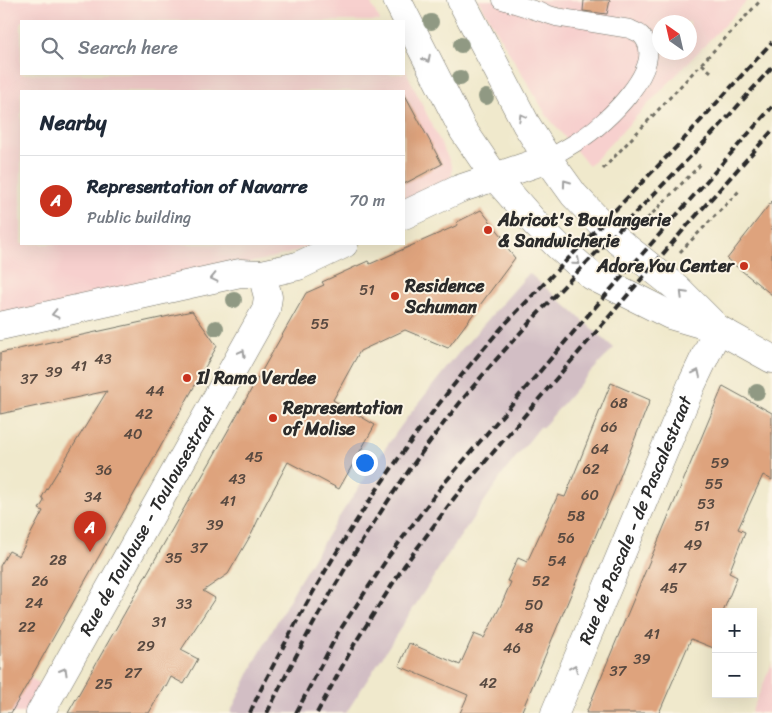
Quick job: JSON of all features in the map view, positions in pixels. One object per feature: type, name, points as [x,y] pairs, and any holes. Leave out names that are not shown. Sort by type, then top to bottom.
[{"type":"street","points":[[397,0],[463,130],[494,177],[558,246],[592,276],[670,315],[718,329],[772,359]]},
{"type":"street","points":[[461,0],[526,124],[574,195],[618,241],[677,288],[718,329]]},
{"type":"street","points":[[405,215],[459,189],[548,159]]},
{"type":"street","points":[[0,326],[240,272],[262,274],[298,266],[342,245]]},
{"type":"street","name":"Rue de Toulouse - Toulousestraat","points":[[40,713],[266,310],[268,297],[262,274]]},
{"type":"street","name":"Rue de Pascale - de Pascalestraat","points":[[555,713],[692,384],[718,329]]},
{"type":"lane","points":[[502,0],[556,17],[630,29],[640,34],[646,44],[648,56],[644,73],[630,94],[602,123],[582,139],[548,159]]},
{"type":"path","points":[[602,169],[761,0]]},
{"type":"path","points":[[702,64],[711,72]]},
{"type":"path","points":[[647,219],[703,162]]},
{"type":"path","points":[[680,252],[740,189]]},
{"type":"shaded area","points":[[0,0],[369,0],[379,20],[20,20],[20,75],[405,75],[405,69],[452,166],[452,174],[447,184],[405,204],[405,90],[20,90],[20,245],[312,245],[287,254],[0,319]]},
{"type":"shaded area","points":[[478,0],[748,0],[697,53],[697,15],[652,15],[652,60],[691,60],[589,166],[547,116]]},
{"type":"shaded area","points":[[529,273],[614,348],[543,427],[540,427],[505,471],[447,556],[346,713],[230,713],[257,658],[299,582],[335,523],[384,450],[461,350]]},
{"type":"shaded area","points":[[0,661],[48,688],[35,713],[0,713]]},
{"type":"shaded area","points":[[772,663],[772,713],[751,713]]},
{"type":"building","points":[[584,0],[610,0],[607,14],[583,11]]},
{"type":"building","points":[[405,95],[442,164],[405,183]]},
{"type":"building","points":[[772,201],[772,295],[727,259]]},
{"type":"building","points":[[481,210],[502,236],[500,240],[515,258],[448,348],[405,330],[360,351],[333,400],[375,425],[339,489],[288,462],[252,533],[228,574],[203,591],[215,598],[181,650],[198,659],[184,684],[171,677],[149,713],[68,713],[306,293],[324,285],[322,282],[368,261],[370,264],[458,225],[457,222]]},
{"type":"building","points":[[192,311],[217,346],[11,713],[0,713],[0,566],[9,551],[19,556],[43,511],[39,509],[44,501],[42,497],[107,391],[0,414],[0,353]]},
{"type":"building","points":[[611,383],[650,400],[614,492],[521,713],[460,713],[468,695],[399,666],[409,643],[460,665],[474,634],[484,638],[511,582],[507,581],[518,558],[527,562],[558,495],[565,497]]},
{"type":"building","points":[[723,386],[772,413],[772,480],[763,475],[738,529],[745,532],[729,573],[737,577],[725,608],[712,608],[712,647],[691,639],[659,713],[586,713]]},
{"type":"railway","points":[[250,713],[291,632],[338,551],[389,472],[445,396],[505,324],[683,140],[772,42]]},
{"type":"railway","points":[[267,713],[314,622],[367,534],[424,449],[455,408],[515,338],[714,132],[772,67]]},
{"type":"railway","points":[[296,713],[338,633],[389,556],[441,487],[583,321],[772,107]]},
{"type":"railway","points":[[317,713],[355,643],[404,566],[455,497],[685,228],[772,131]]},
{"type":"place","name":"Abricot's Boulangerie & Sandwicherie","points":[[488,230]]},
{"type":"place","name":"Adore You Center","points":[[744,266]]},
{"type":"place","name":"Residence Schuman","points":[[395,296]]},
{"type":"place","name":"Il Ramo Verdee","points":[[187,378]]},
{"type":"place","name":"Representation of Molise","points":[[273,418]]},
{"type":"place","name":"Representation of Navarre","points":[[90,552]]}]
